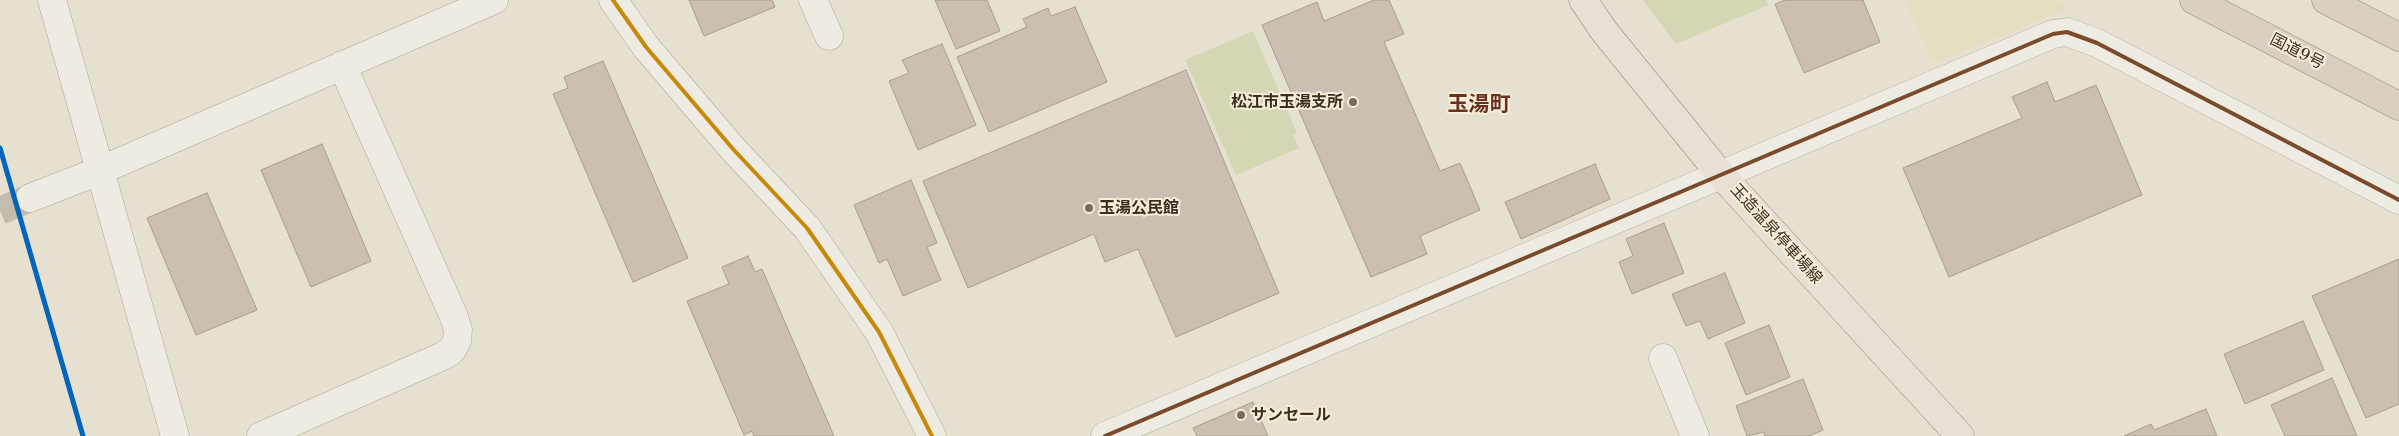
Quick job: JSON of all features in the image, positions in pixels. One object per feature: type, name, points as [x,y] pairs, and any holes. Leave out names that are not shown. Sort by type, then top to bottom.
[{"type":"highway","name":"国道9号","points":[[2194,0],[2399,106]]},
{"type":"highway","points":[[2326,0],[2399,37]]},
{"type":"main road","name":"玉造温泉停車場線","points":[[1583,0],[1604,31],[1720,174],[1960,436]]},
{"type":"street","points":[[52,0],[175,436]]},
{"type":"street","points":[[30,198],[99,172],[494,0]]},
{"type":"street","points":[[613,0],[652,54],[733,148],[807,228],[878,332],[932,436]]},
{"type":"street","points":[[812,0],[829,36]]},
{"type":"street","points":[[1105,436],[1154,426],[1720,174],[2053,34],[2067,32],[2097,43],[2399,200]]},
{"type":"street","points":[[261,436],[443,356],[452,350],[457,341],[458,330],[454,318],[342,65]]},
{"type":"street","points":[[1663,358],[1695,436]]},
{"type":"shaded area","points":[[1905,0],[2055,0],[2063,3],[2065,10],[1938,62],[1931,60]]},
{"type":"green space","points":[[1643,0],[1766,0],[1768,5],[1676,44]]},
{"type":"green space","points":[[1253,31],[1297,133],[1293,135],[1299,148],[1236,175],[1185,60]]},
{"type":"building","points":[[689,0],[772,0],[775,7],[704,36]]},
{"type":"building","points":[[935,0],[987,0],[1000,31],[956,49]]},
{"type":"building","name":"松江市玉湯支所","points":[[1374,0],[1389,0],[1404,34],[1384,42],[1440,171],[1460,163],[1480,210],[1420,236],[1427,254],[1371,277],[1262,25],[1317,2],[1324,21]]},
{"type":"building","points":[[1785,0],[1863,0],[1880,42],[1804,73],[1775,4]]},
{"type":"building","points":[[1075,7],[1107,82],[989,132],[957,57],[1027,27],[1023,19],[1048,8],[1051,16]]},
{"type":"building","points":[[942,44],[976,125],[918,150],[889,81],[909,73],[902,60]]},
{"type":"building","points":[[603,61],[688,258],[633,282],[553,94],[568,88],[564,77]]},
{"type":"building","name":"玉湯公民館","points":[[1186,70],[1279,293],[1176,337],[1138,249],[1105,262],[1094,234],[968,288],[923,181]]},
{"type":"building","points":[[2047,82],[2055,102],[2096,85],[2142,195],[1949,277],[1903,168],[2022,118],[2012,97]]},
{"type":"building","points":[[322,144],[371,261],[311,287],[261,170]]},
{"type":"building","points":[[1595,164],[1610,199],[1521,239],[1505,202]]},
{"type":"building","points":[[911,180],[937,243],[927,247],[941,280],[903,296],[887,259],[879,263],[854,205]]},
{"type":"building","points":[[207,193],[257,310],[196,335],[147,218]]},
{"type":"building","points":[[1664,223],[1684,273],[1632,294],[1619,262],[1633,256],[1626,239]]},
{"type":"building","points":[[748,256],[755,272],[762,269],[834,436],[754,436],[752,431],[744,435],[687,301],[729,284],[722,267]]},
{"type":"building","points":[[2399,259],[2399,404],[2366,418],[2312,296]]},
{"type":"building","points":[[1725,273],[1745,323],[1708,339],[1700,321],[1686,326],[1672,294]]},
{"type":"building","points":[[2303,321],[2324,370],[2245,404],[2224,354]]},
{"type":"building","points":[[1769,325],[1790,377],[1746,395],[1725,343]]},
{"type":"building","points":[[2332,378],[2357,436],[2285,436],[2271,405]]},
{"type":"building","points":[[1803,379],[1823,430],[1809,436],[1765,436],[1764,432],[1747,436],[1736,406]]},
{"type":"building","name":"サンセール","points":[[1253,402],[1268,436],[1197,436],[1193,428]]},
{"type":"building","points":[[2206,409],[2217,436],[2124,436],[2151,424],[2154,430]]},
{"type":"tunnel","points":[[0,211],[30,198]]},
{"type":"transit line","points":[[613,0],[646,47],[733,149],[807,228],[879,332],[932,436]]},
{"type":"transit line","points":[[1105,436],[2053,34],[2067,32],[2097,43],[2399,200]]},
{"type":"transit line","points":[[0,148],[83,436]]},
{"type":"place","name":"松江市玉湯支所","points":[[1353,102]]},
{"type":"place","name":"玉湯公民館","points":[[1089,208]]},
{"type":"place","name":"サンセール","points":[[1241,415]]},
{"type":"district","name":"玉湯町","points":[[1479,105]]}]
